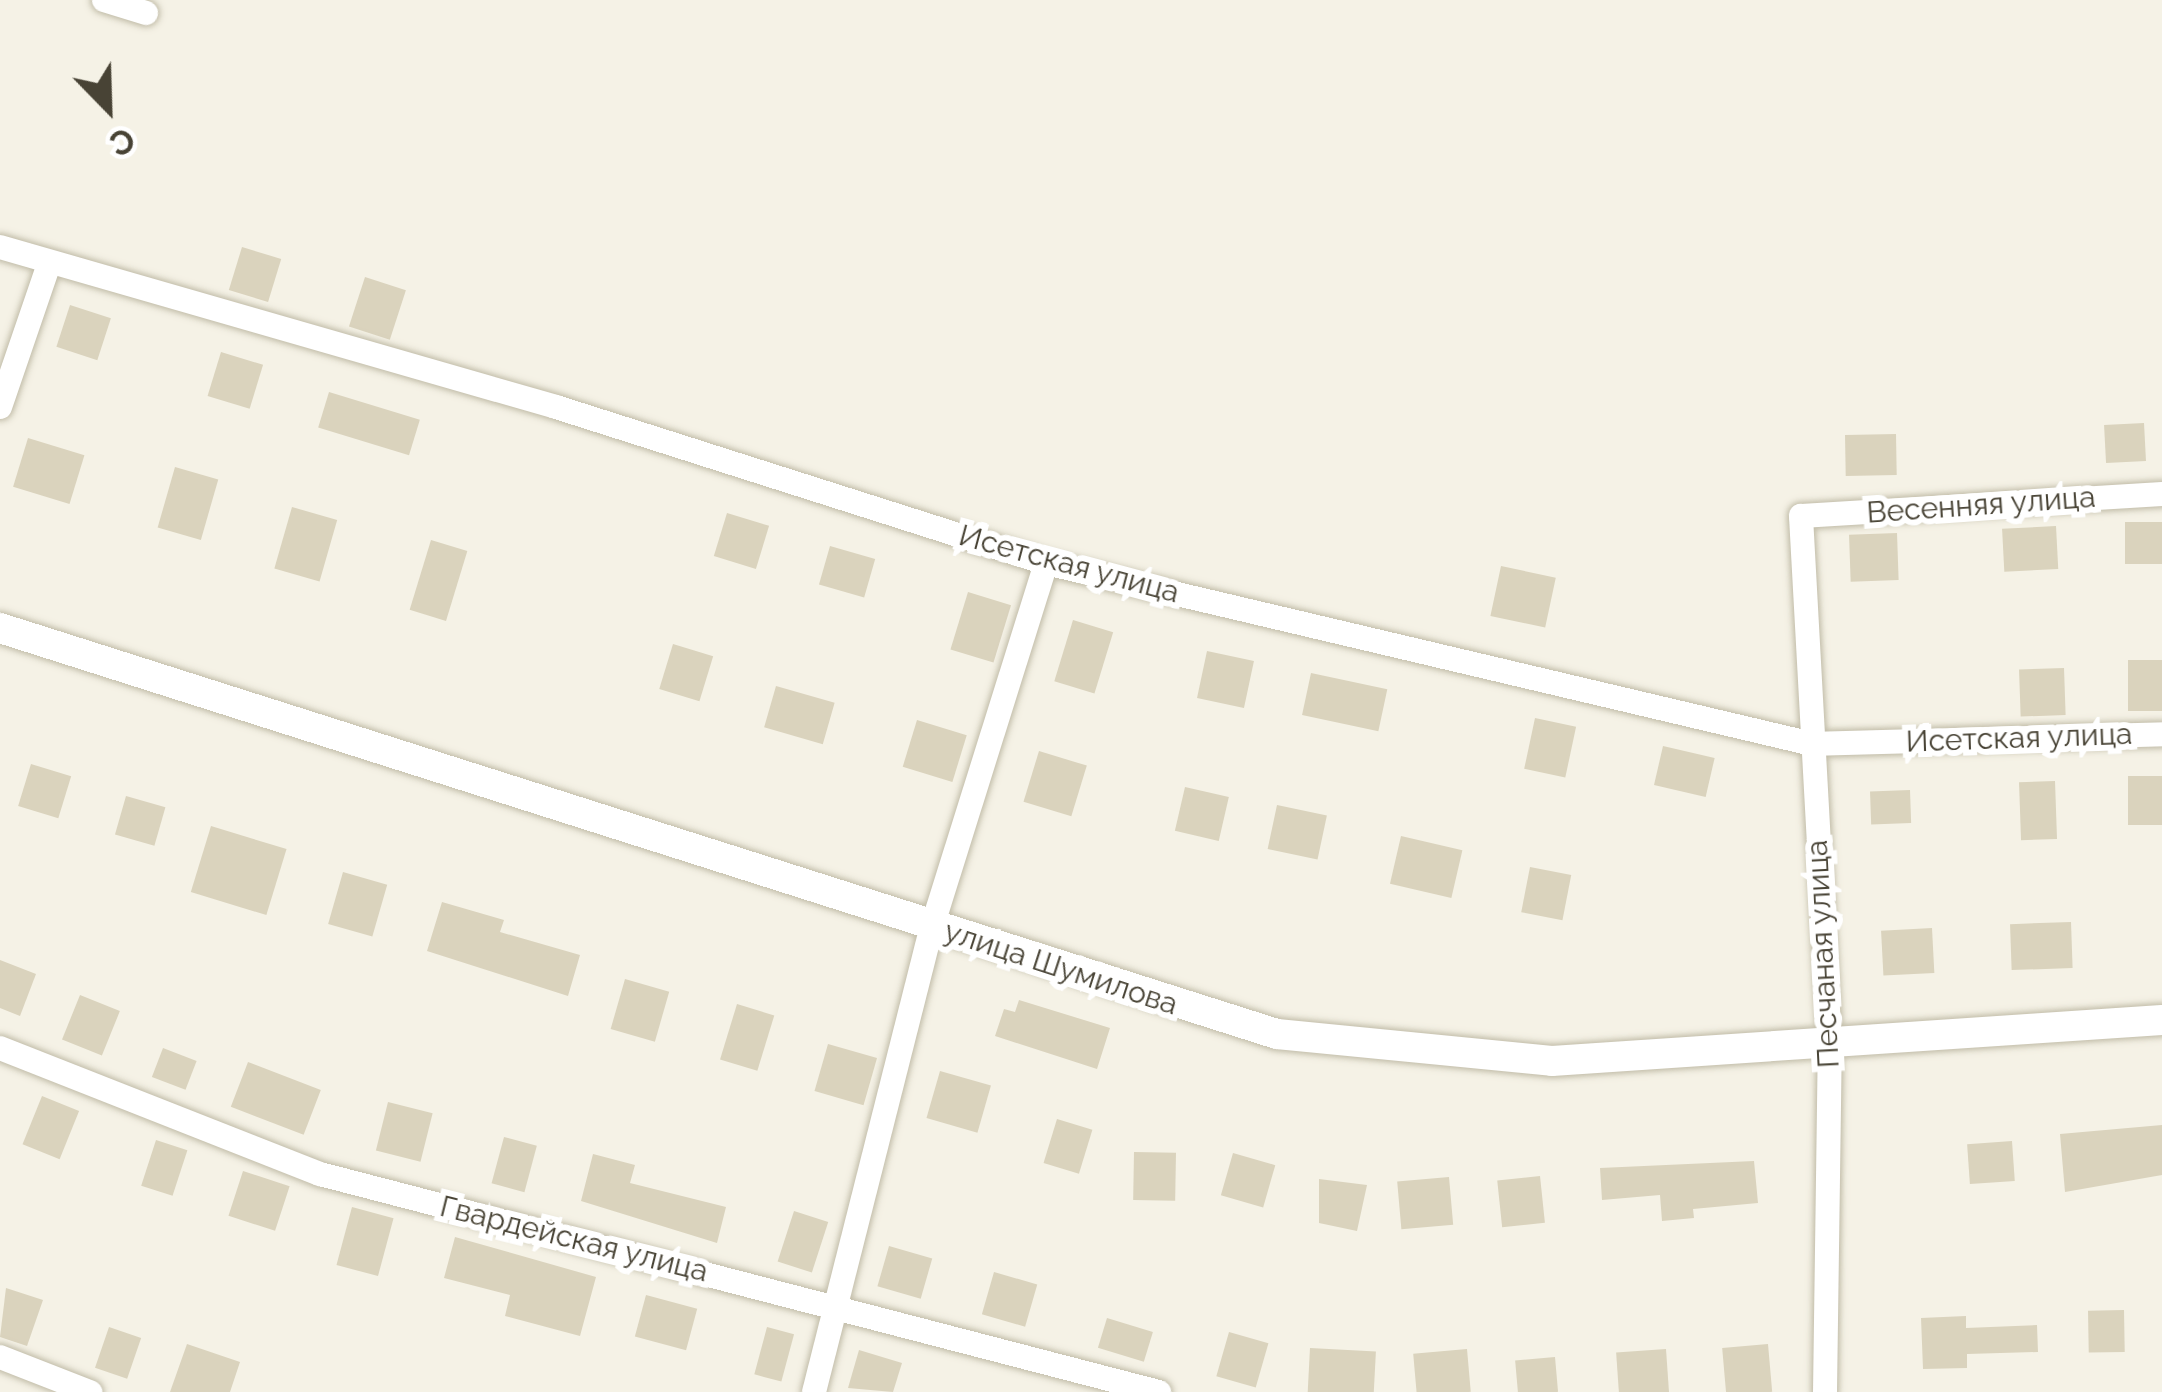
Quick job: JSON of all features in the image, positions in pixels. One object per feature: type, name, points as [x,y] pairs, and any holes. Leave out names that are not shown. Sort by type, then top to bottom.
[{"type":"street","points":[[104,0],[146,13]]},
{"type":"street","name":"Исетская улица","points":[[0,247],[556,407],[1046,563],[1812,745],[2162,734]]},
{"type":"street","points":[[0,407],[50,264]]},
{"type":"street","name":"Весенняя улица","points":[[1801,516],[2162,494]]},
{"type":"street","name":"Песчаная улица","points":[[1801,516],[1830,1045],[1825,1392]]},
{"type":"street","points":[[814,1392],[932,927],[1046,563]]},
{"type":"street","name":"улица Шумилова","points":[[0,628],[1276,1034],[1412,1053],[1552,1061],[2162,1020]]},
{"type":"street","name":"Гвардейская улица","points":[[0,1048],[320,1174],[1159,1392]]},
{"type":"street","points":[[0,1357],[90,1392]]},
{"type":"building","points":[[242,247],[281,259],[268,302],[229,290]]},
{"type":"building","points":[[365,277],[406,290],[390,340],[349,326]]},
{"type":"building","points":[[70,305],[111,318],[97,360],[56,347]]},
{"type":"building","points":[[221,352],[263,365],[250,409],[208,396]]},
{"type":"building","points":[[329,392],[420,420],[409,455],[318,427]]},
{"type":"building","points":[[2144,423],[2146,461],[2106,463],[2104,425]]},
{"type":"building","points":[[1896,434],[1897,475],[1846,476],[1845,435]]},
{"type":"building","points":[[28,438],[84,455],[70,504],[13,487]]},
{"type":"building","points":[[175,467],[218,479],[201,540],[158,528]]},
{"type":"building","points":[[292,507],[337,520],[320,581],[274,569]]},
{"type":"building","points":[[727,513],[769,526],[756,569],[714,556]]},
{"type":"building","points":[[2125,522],[2162,522],[2162,564],[2125,564]]},
{"type":"building","points":[[2056,526],[2058,569],[2004,572],[2002,529]]},
{"type":"building","points":[[1897,533],[1899,580],[1851,582],[1849,535]]},
{"type":"building","points":[[431,540],[467,551],[446,621],[410,610]]},
{"type":"building","points":[[830,546],[875,559],[864,597],[819,584]]},
{"type":"building","points":[[1501,566],[1556,578],[1545,628],[1490,616]]},
{"type":"building","points":[[968,592],[1011,605],[993,663],[950,649]]},
{"type":"building","points":[[1073,620],[1113,632],[1094,693],[1054,681]]},
{"type":"building","points":[[673,644],[713,656],[699,701],[659,689]]},
{"type":"building","points":[[1207,651],[1254,661],[1244,708],[1197,698]]},
{"type":"building","points":[[2128,660],[2162,660],[2162,711],[2128,711]]},
{"type":"building","points":[[2064,668],[2066,715],[2021,717],[2019,670]]},
{"type":"building","points":[[1311,673],[1387,689],[1378,731],[1302,715]]},
{"type":"building","points":[[776,686],[835,703],[823,744],[764,727]]},
{"type":"building","points":[[1535,718],[1576,727],[1565,778],[1524,769]]},
{"type":"building","points":[[917,720],[967,735],[952,782],[903,767]]},
{"type":"building","points":[[1663,746],[1715,758],[1706,797],[1654,785]]},
{"type":"building","points":[[1039,751],[1087,766],[1071,816],[1024,802]]},
{"type":"building","points":[[31,764],[71,776],[58,818],[18,806]]},
{"type":"building","points":[[2128,776],[2162,776],[2162,825],[2128,825]]},
{"type":"building","points":[[2055,781],[2057,839],[2021,840],[2019,782]]},
{"type":"building","points":[[1185,787],[1229,797],[1219,841],[1175,831]]},
{"type":"building","points":[[1910,790],[1911,823],[1871,824],[1870,791]]},
{"type":"building","points":[[126,796],[165,807],[154,846],[115,834]]},
{"type":"building","points":[[1277,805],[1327,816],[1318,860],[1268,849]]},
{"type":"building","points":[[211,826],[287,849],[266,915],[191,892]]},
{"type":"building","points":[[1401,836],[1462,850],[1451,898],[1390,884]]},
{"type":"building","points":[[1530,867],[1571,875],[1562,920],[1521,912]]},
{"type":"building","points":[[343,872],[387,885],[372,937],[328,924]]},
{"type":"building","points":[[442,902],[504,920],[500,932],[580,955],[568,996],[427,951]]},
{"type":"building","points":[[2071,922],[2073,968],[2012,970],[2010,924]]},
{"type":"building","points":[[1932,928],[1934,973],[1883,976],[1881,931]]},
{"type":"building","points":[[0,960],[36,974],[20,1016],[0,1008]]},
{"type":"building","points":[[625,979],[669,992],[655,1042],[611,1029]]},
{"type":"building","points":[[80,995],[120,1011],[102,1056],[62,1040]]},
{"type":"building","points":[[1019,1000],[1110,1028],[1097,1069],[995,1036],[1004,1009],[1015,1012]]},
{"type":"building","points":[[737,1004],[774,1015],[757,1071],[720,1059]]},
{"type":"building","points":[[828,1044],[877,1058],[864,1105],[814,1091]]},
{"type":"building","points":[[163,1048],[197,1061],[185,1090],[152,1077]]},
{"type":"building","points":[[248,1062],[321,1090],[304,1135],[231,1107]]},
{"type":"building","points":[[940,1071],[991,1086],[977,1133],[926,1118]]},
{"type":"building","points":[[42,1096],[79,1111],[60,1159],[23,1144]]},
{"type":"building","points":[[388,1102],[433,1113],[421,1162],[376,1151]]},
{"type":"building","points":[[1057,1119],[1092,1130],[1079,1174],[1044,1163]]},
{"type":"building","points":[[2162,1125],[2162,1175],[2065,1192],[2060,1134]]},
{"type":"building","points":[[504,1137],[537,1146],[524,1192],[492,1183]]},
{"type":"building","points":[[156,1140],[187,1150],[173,1196],[141,1186]]},
{"type":"building","points":[[2012,1141],[2015,1181],[1970,1184],[1967,1144]]},
{"type":"building","points":[[1134,1152],[1176,1153],[1175,1201],[1133,1200]]},
{"type":"building","points":[[1233,1153],[1275,1165],[1263,1207],[1221,1195]]},
{"type":"building","points":[[593,1154],[635,1165],[630,1183],[726,1207],[717,1243],[581,1201]]},
{"type":"building","points":[[1754,1161],[1758,1203],[1693,1209],[1694,1218],[1662,1221],[1660,1195],[1602,1200],[1600,1168]]},
{"type":"building","points":[[243,1171],[290,1186],[275,1231],[228,1216]]},
{"type":"building","points":[[1540,1176],[1545,1223],[1502,1227],[1497,1180]]},
{"type":"building","points":[[1449,1177],[1453,1225],[1401,1229],[1397,1182]]},
{"type":"building","points":[[1319,1179],[1367,1185],[1357,1231],[1319,1223]]},
{"type":"building","points":[[352,1207],[394,1218],[378,1276],[336,1265]]},
{"type":"building","points":[[794,1211],[828,1222],[812,1273],[778,1261]]},
{"type":"building","points":[[455,1237],[596,1277],[580,1336],[505,1316],[510,1295],[444,1278]]},
{"type":"building","points":[[889,1246],[932,1258],[921,1299],[877,1286]]},
{"type":"building","points":[[994,1272],[1037,1284],[1025,1327],[982,1314]]},
{"type":"building","points":[[6,1288],[43,1300],[27,1346],[0,1337]]},
{"type":"building","points":[[646,1295],[697,1309],[686,1350],[635,1337]]},
{"type":"building","points":[[2124,1310],[2125,1352],[2089,1353],[2088,1311]]},
{"type":"building","points":[[1966,1316],[1966,1328],[2037,1325],[2038,1352],[1967,1354],[1967,1368],[1923,1369],[1921,1318]]},
{"type":"building","points":[[1107,1318],[1153,1332],[1144,1362],[1098,1348]]},
{"type":"building","points":[[109,1327],[141,1338],[127,1379],[95,1368]]},
{"type":"building","points":[[767,1327],[794,1334],[781,1382],[754,1374]]},
{"type":"building","points":[[1229,1332],[1268,1343],[1256,1388],[1216,1376]]},
{"type":"building","points":[[187,1344],[240,1362],[230,1392],[170,1392]]},
{"type":"building","points":[[1768,1344],[1772,1392],[1726,1392],[1722,1348]]},
{"type":"building","points":[[1310,1348],[1376,1351],[1374,1392],[1308,1392]]},
{"type":"building","points":[[1467,1349],[1471,1392],[1417,1392],[1413,1354]]},
{"type":"building","points":[[1666,1349],[1669,1392],[1619,1392],[1616,1352]]},
{"type":"building","points":[[859,1350],[902,1363],[893,1392],[848,1388]]},
{"type":"building","points":[[1555,1357],[1558,1392],[1518,1392],[1515,1360]]}]
